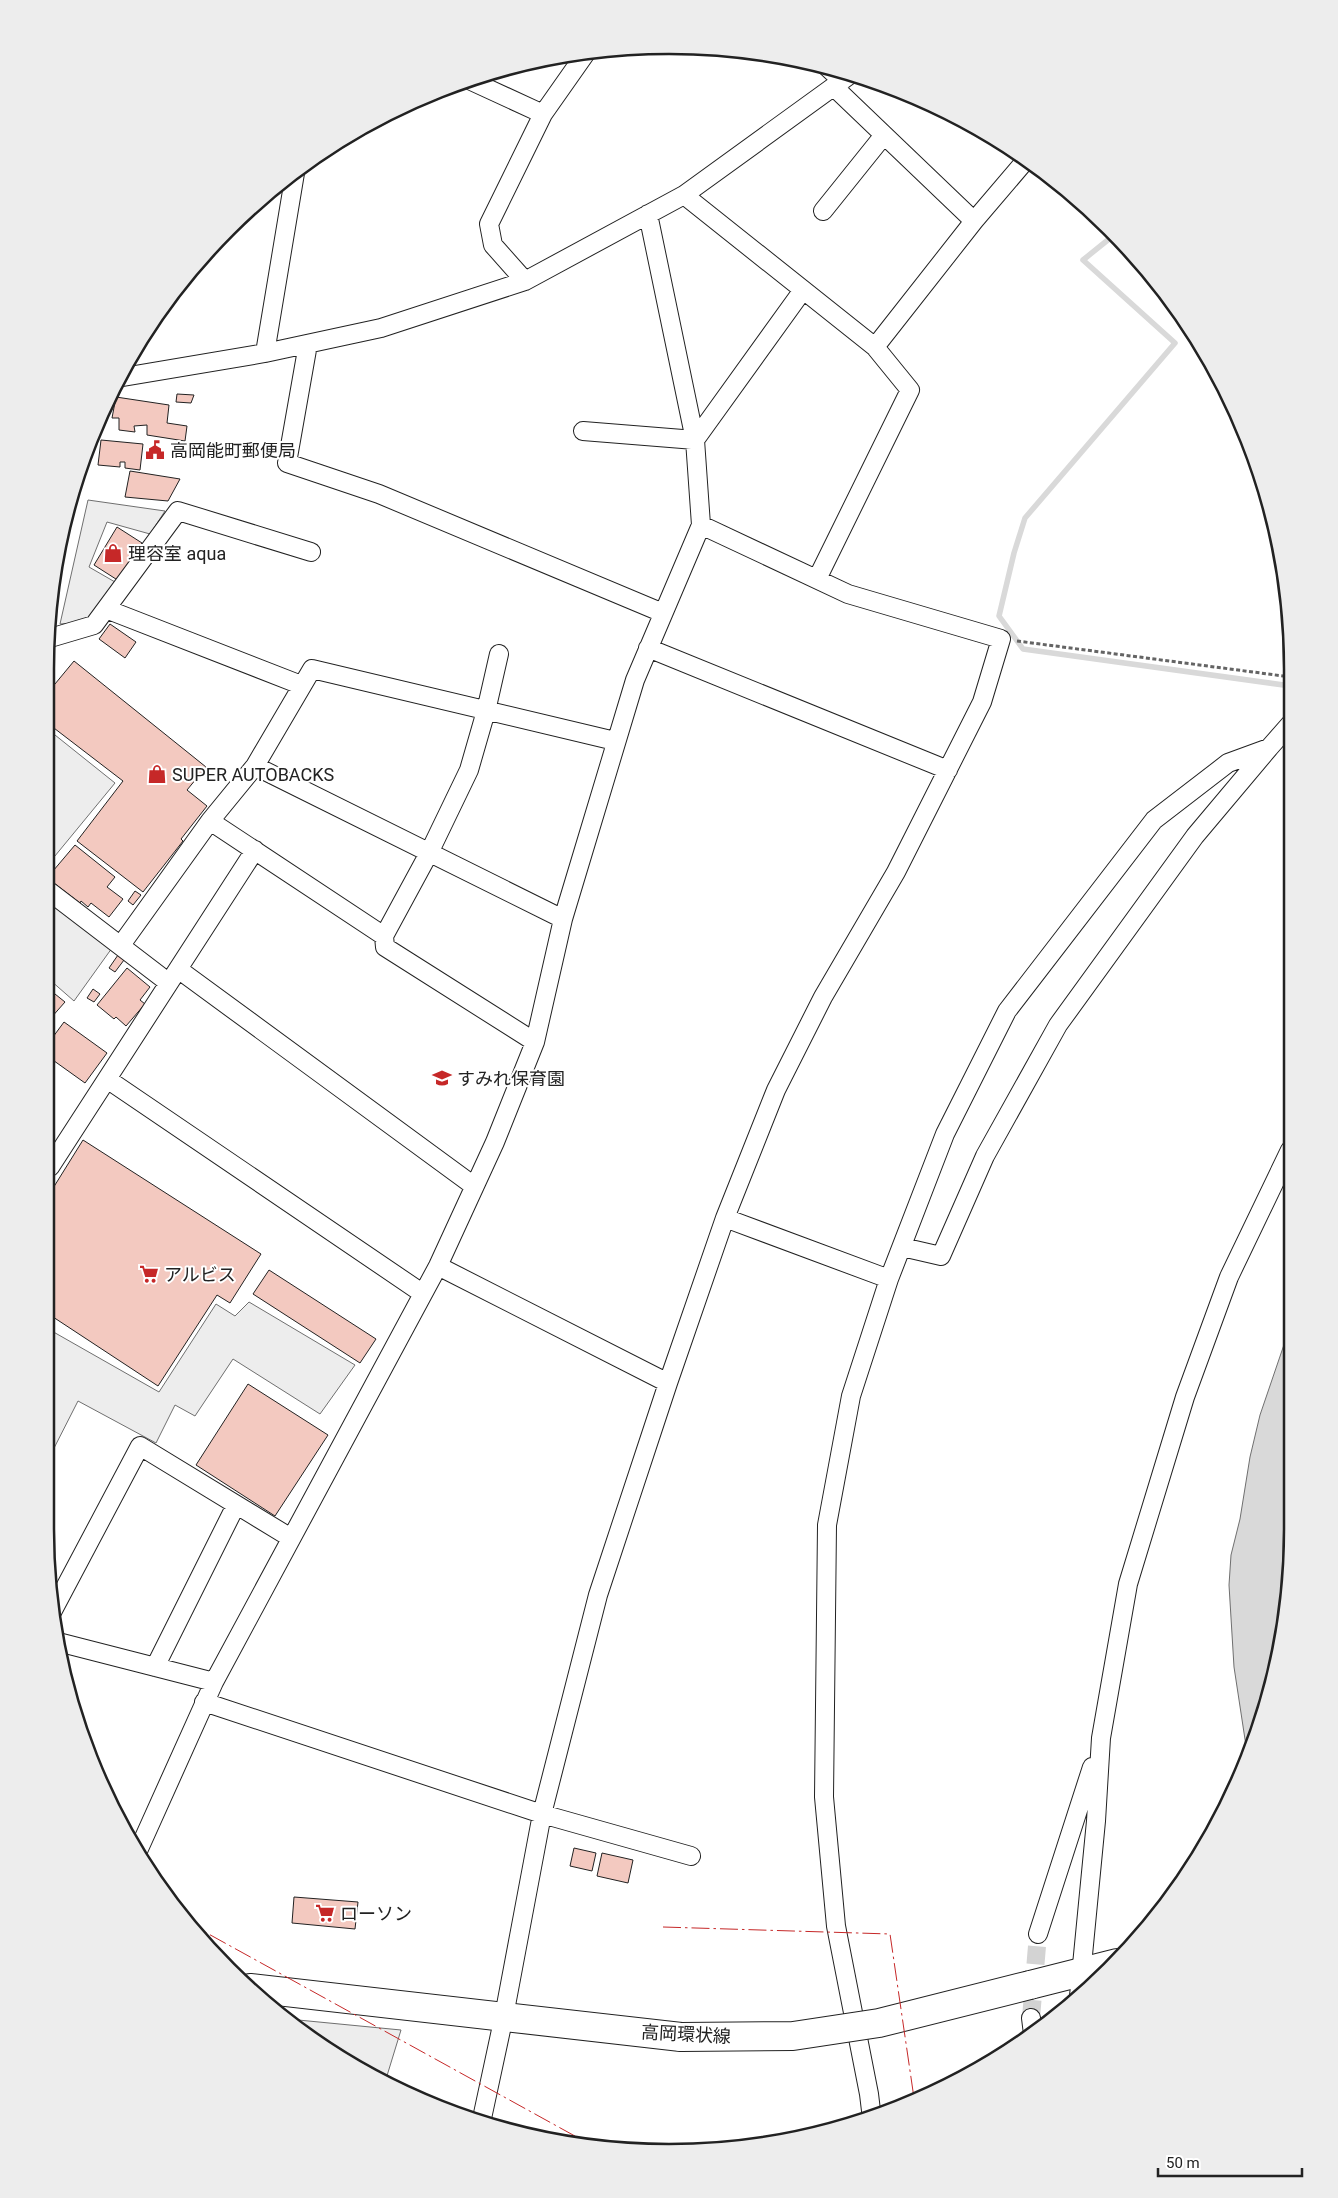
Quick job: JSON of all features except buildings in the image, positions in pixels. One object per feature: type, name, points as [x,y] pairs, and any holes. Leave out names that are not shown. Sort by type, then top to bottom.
[{"type":"main road","name":"高岡環状線","points":[[260,1989],[681,2037],[793,2036],[880,2023],[1030,1985],[1093,1975]]},
{"type":"street","points":[[525,281],[493,245],[489,224],[543,114],[581,60]]},
{"type":"street","points":[[128,376],[265,353],[381,328],[525,281],[684,194],[842,81],[884,135],[974,221]]},
{"type":"street","points":[[478,84],[543,114]]},
{"type":"street","points":[[823,211],[884,135]]},
{"type":"street","points":[[875,347],[974,221],[1022,165]]},
{"type":"street","points":[[265,353],[294,181]]},
{"type":"street","points":[[684,194],[875,347],[910,390],[816,579]]},
{"type":"street","points":[[141,1845],[214,1682],[438,1266],[495,1142],[535,1042],[563,919],[635,680],[701,525],[695,440],[648,214]]},
{"type":"street","points":[[695,440],[803,290]]},
{"type":"street","points":[[308,344],[287,463],[379,494],[663,613]]},
{"type":"street","points":[[584,431],[695,440]]},
{"type":"street","points":[[55,637],[94,625],[178,511],[311,552]]},
{"type":"street","points":[[483,2115],[504,2016],[542,1814],[598,1595],[668,1382],[725,1218],[776,1090],[823,997],[896,872],[982,702],[1001,639],[848,594],[701,525]]},
{"type":"street","points":[[106,609],[301,685]]},
{"type":"street","points":[[648,648],[948,770]]},
{"type":"street","points":[[499,654],[469,770],[429,853],[384,936],[385,947],[535,1042]]},
{"type":"street","points":[[120,944],[210,821],[255,766],[312,669],[616,742]]},
{"type":"street","points":[[902,1247],[941,1256],[986,1156],[1058,1025],[1195,836],[1284,731]]},
{"type":"street","points":[[871,2110],[836,1926],[824,1797],[827,1524],[851,1396],[890,1280],[945,1134],[1008,1011],[1154,820],[1228,762],[1269,748]]},
{"type":"street","points":[[255,766],[563,919]]},
{"type":"street","points":[[210,821],[384,936]]},
{"type":"street","points":[[54,1161],[255,850]]},
{"type":"street","points":[[54,895],[120,944],[174,976],[474,1186]]},
{"type":"street","points":[[107,1079],[422,1293]]},
{"type":"street","points":[[1038,1934],[1080,1810],[1101,1738],[1128,1584],[1185,1396],[1229,1277],[1284,1162]]},
{"type":"street","points":[[725,1218],[890,1280]]},
{"type":"street","points":[[438,1266],[668,1382]]},
{"type":"street","points":[[58,1601],[140,1446],[291,1538]]},
{"type":"street","points":[[155,1668],[236,1505]]},
{"type":"street","points":[[65,1644],[214,1682]]},
{"type":"street","points":[[204,1702],[542,1814],[691,1856]]},
{"type":"street","points":[[1093,1975],[1096,1821],[1101,1738]]},
{"type":"path","points":[[1001,639],[1284,676]]},
{"type":"shaded area","points":[[88,500],[165,511],[150,534],[107,522],[89,567],[115,582],[89,622],[60,624]]},
{"type":"shaded area","points":[[54,734],[115,783],[54,857]]},
{"type":"shaded area","points":[[54,904],[112,948],[74,1001],[54,984]]},
{"type":"shaded area","points":[[249,1302],[355,1365],[320,1414],[233,1359],[195,1416],[175,1405],[156,1443],[78,1401],[54,1448],[54,1332],[159,1392],[216,1304],[235,1316]]},
{"type":"shaded area","points":[[1284,1345],[1283,1569],[1272,1649],[1263,1688],[1246,1743],[1234,1667],[1229,1585],[1231,1555],[1240,1519],[1250,1457],[1260,1415]]},
{"type":"shaded area","points":[[298,2020],[401,2030],[387,2076],[327,2041]]},
{"type":"waterway","points":[[1109,239],[1083,260],[1175,343],[1025,518],[1014,553],[999,616],[1023,649],[1284,685]]},
{"type":"tunnel","points":[[1031,2018],[1038,1934]]},
{"type":"power","points":[[663,1927],[890,1934],[913,2093]]},
{"type":"power","points":[[202,1931],[576,2137]]},
{"type":"place","name":"高岡能町郵便局","points":[[155,450]]},
{"type":"place","name":"理容室 aqua","points":[[113,553]]},
{"type":"place","name":"SUPER AUTOBACKS","points":[[157,774]]},
{"type":"place","name":"すみれ保育園","points":[[442,1078]]},
{"type":"place","name":"アルビス","points":[[149,1274]]},
{"type":"place","name":"ローソン","points":[[325,1913]]}]
